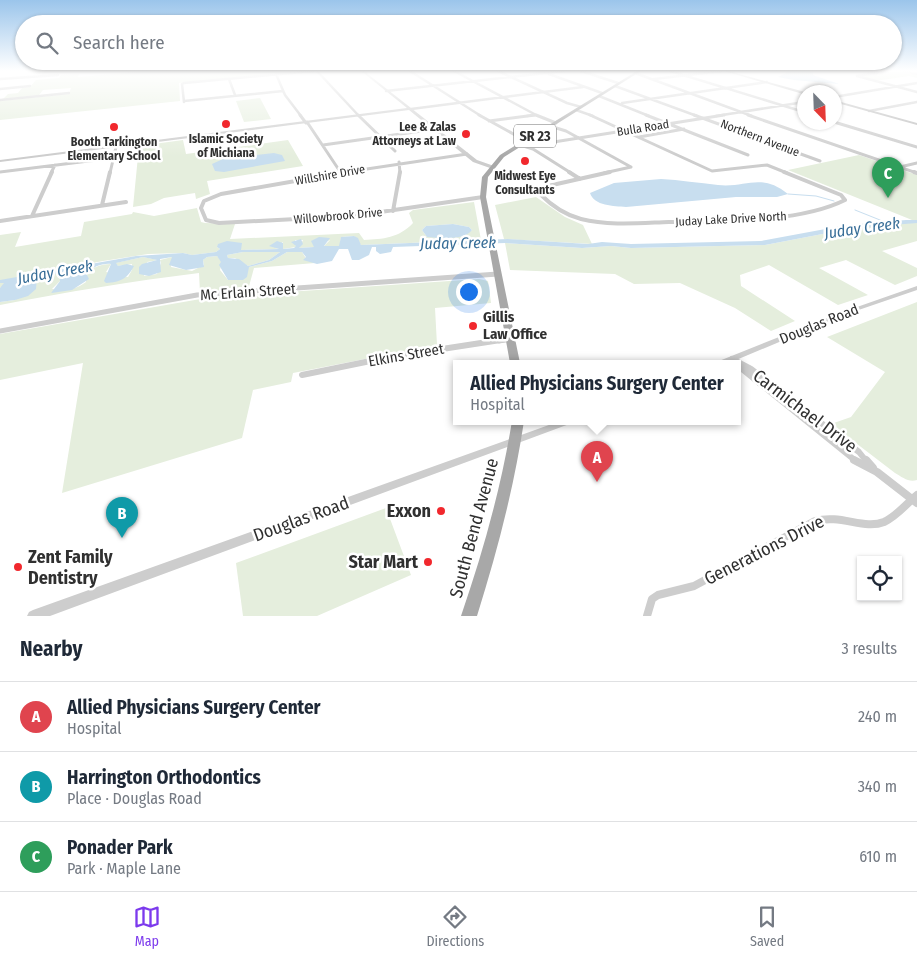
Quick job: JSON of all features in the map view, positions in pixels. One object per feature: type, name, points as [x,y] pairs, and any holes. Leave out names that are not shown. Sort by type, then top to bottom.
[{"type":"main road","name":"SR 23","points":[[514,360],[483,197],[485,177],[502,156],[593,100]]},
{"type":"main road","points":[[842,103],[917,124]]},
{"type":"main road","name":"South Bend Avenue","points":[[469,616],[492,545],[506,490],[517,425]]},
{"type":"street","points":[[290,100],[341,172]]},
{"type":"street","points":[[343,100],[395,151]]},
{"type":"street","points":[[398,100],[478,163],[492,167]]},
{"type":"street","points":[[455,100],[515,138],[526,141]]},
{"type":"street","points":[[0,162],[489,100]]},
{"type":"street","points":[[507,100],[631,167],[600,172],[580,179],[533,149],[520,145]]},
{"type":"street","points":[[560,100],[639,136],[685,129]]},
{"type":"street","points":[[613,100],[748,155]]},
{"type":"street","points":[[622,103],[649,100]]},
{"type":"street","name":"Northern Avenue","points":[[657,100],[820,161]]},
{"type":"street","points":[[705,100],[917,173]]},
{"type":"street","points":[[765,100],[797,110]]},
{"type":"street","points":[[869,111],[917,102]]},
{"type":"street","name":"Bulla Road","points":[[540,144],[797,103]]},
{"type":"street","points":[[488,121],[536,115]]},
{"type":"street","points":[[842,124],[917,147]]},
{"type":"street","points":[[323,145],[436,129]]},
{"type":"street","name":"Juday Lake Drive North","points":[[580,179],[540,190],[540,194],[567,215],[582,221],[664,222],[775,217],[806,213],[845,201],[843,196],[770,165],[761,164],[717,171],[639,136]]},
{"type":"street","points":[[102,206],[116,147]]},
{"type":"street","name":"Willshire Drive","points":[[201,208],[204,201],[216,195],[399,162],[467,154]]},
{"type":"street","points":[[0,172],[113,158]]},
{"type":"street","points":[[393,211],[401,166],[399,162]]},
{"type":"street","points":[[900,167],[917,163]]},
{"type":"street","points":[[32,216],[55,165]]},
{"type":"street","name":"Willowbrook Drive","points":[[201,208],[206,220],[219,222],[347,217],[483,197]]},
{"type":"street","points":[[0,221],[126,202]]},
{"type":"street","name":"Mc Erlain Street","points":[[0,331],[197,295],[498,274]]},
{"type":"street","name":"Douglas Road","points":[[739,360],[839,315],[917,288]]},
{"type":"street","name":"Elkins Street","points":[[302,374],[390,357],[510,339]]},
{"type":"street","name":"Carmichael Drive","points":[[741,365],[751,369],[859,452],[877,472]]},
{"type":"street","name":"Carmichael Drive","points":[[741,370],[850,458],[877,472],[915,499]]},
{"type":"street","points":[[787,407],[795,403]]},
{"type":"street","name":"Douglas Road","points":[[33,616],[558,425]]},
{"type":"street","name":"Generations Drive","points":[[647,616],[652,599],[658,595],[694,586],[815,520],[834,516],[862,523],[880,523],[900,512],[915,499]]},
{"type":"green space","points":[[180,100],[180,101],[0,120],[0,101]]},
{"type":"green space","points":[[261,100],[271,119],[244,122],[236,101]]},
{"type":"green space","points":[[183,140],[186,154],[288,140],[303,166],[207,181],[210,194],[196,199],[195,193],[164,198],[151,204],[133,207],[139,146]]},
{"type":"green space","points":[[859,155],[917,175],[917,222],[788,170]]},
{"type":"green space","points":[[536,197],[565,217],[583,225],[592,244],[504,239],[495,205]]},
{"type":"green space","points":[[474,202],[481,240],[361,245],[354,236],[341,237],[340,246],[324,246],[330,240],[314,247],[299,248],[303,240],[295,240],[296,247],[283,249],[283,242],[275,248],[280,249],[241,250],[240,247],[217,247],[220,249],[216,252],[192,255],[183,253],[148,254],[103,261],[25,276],[0,288],[0,235],[21,232],[15,247],[81,236],[84,222],[132,214],[133,212],[154,216],[197,208],[201,222],[235,224],[230,239],[359,233],[364,240],[371,240],[390,237],[408,228],[413,223],[409,213],[413,210]],"holes":[[[453,224],[469,227],[472,230],[465,235],[427,237],[422,230],[426,226]]]},
{"type":"green space","points":[[917,223],[917,241],[882,251],[917,268],[917,276],[895,285],[846,260],[819,268],[868,295],[838,305],[769,265],[740,275],[741,286],[795,321],[771,331],[735,308],[680,283],[634,284],[615,274],[510,270],[505,243],[582,248],[611,246],[631,248],[765,245],[854,228]]},
{"type":"green space","points":[[243,252],[280,252],[269,260],[248,266],[235,258],[228,258],[227,255]]},
{"type":"green space","points":[[287,252],[302,252],[307,260],[315,263],[254,268],[248,290],[200,293],[199,273],[100,287],[0,305],[0,302],[15,300],[37,278],[60,273],[60,281],[52,289],[70,289],[86,282],[86,273],[92,269],[101,265],[111,264],[106,272],[128,277],[132,270],[132,264],[118,266],[115,263],[143,257],[158,260],[147,262],[144,276],[157,274],[161,263],[160,260],[172,257],[171,267],[192,271],[204,265],[203,260],[207,257],[217,256],[222,262],[220,270],[228,280],[249,267],[272,261]]},
{"type":"green space","points":[[479,279],[488,281],[491,303],[435,308],[437,345],[293,373],[291,382],[253,390],[242,438],[62,493],[83,363],[0,380],[0,334],[212,297]]},
{"type":"green space","points":[[917,302],[917,480],[911,481],[895,473],[831,424],[851,417],[885,372],[827,337]]},
{"type":"green space","points":[[386,508],[411,575],[317,616],[243,616],[236,563]]},
{"type":"water","points":[[274,153],[282,155],[285,161],[224,172],[215,171],[212,164],[223,159]]},
{"type":"water","points":[[661,179],[718,185],[761,182],[778,187],[788,194],[777,197],[736,197],[626,207],[600,203],[590,193],[614,183]]},
{"type":"water","name":"Juday Creek","points":[[917,220],[917,223],[854,228],[765,245],[631,248],[611,246],[582,248],[505,243],[393,247],[391,252],[380,254],[376,251],[376,247],[372,247],[369,255],[359,260],[352,260],[348,249],[339,249],[332,261],[317,264],[303,260],[306,257],[302,252],[287,252],[272,261],[249,267],[247,277],[243,280],[228,280],[219,265],[221,262],[217,256],[207,257],[203,260],[204,267],[186,270],[169,265],[172,257],[160,259],[161,272],[149,276],[139,274],[139,267],[142,264],[157,260],[143,257],[116,263],[118,266],[127,264],[134,266],[129,274],[120,281],[106,283],[104,281],[111,264],[104,264],[86,273],[89,279],[72,290],[51,293],[60,281],[59,273],[37,278],[36,289],[28,296],[0,302],[0,288],[4,283],[0,283],[0,280],[136,256],[183,253],[192,255],[216,252],[220,249],[217,247],[218,244],[227,241],[242,243],[241,250],[279,249],[269,246],[277,241],[283,243],[283,249],[294,248],[296,246],[291,242],[301,239],[303,244],[299,248],[314,247],[311,241],[319,237],[330,238],[324,246],[339,246],[341,237],[354,236],[358,238],[361,245],[508,239],[588,244],[602,242],[631,244],[761,241],[847,225]],"holes":[[[243,252],[280,252],[269,260],[248,266],[239,259],[228,258],[227,255]]]},
{"type":"water","points":[[453,224],[469,227],[472,230],[463,236],[444,238],[427,237],[422,230],[426,226]]},
{"type":"waterway","points":[[788,194],[816,196],[834,201]]},
{"type":"waterway","name":"Juday Creek","points":[[855,210],[885,222]]},
{"type":"place","name":"Islamic Society of Michiana","points":[[226,124]]},
{"type":"place","name":"Booth Tarkington Elementary School","points":[[114,127]]},
{"type":"place","name":"Lee & Zalas Attorneys at Law","points":[[466,134]]},
{"type":"place","name":"Midwest Eye Consultants","points":[[525,161]]},
{"type":"place","name":"Ponader Park","points":[[888,198]]},
{"type":"place","name":"Gillis Law Office","points":[[473,326]]},
{"type":"place","name":"Allied Physicians Surgery Center","points":[[597,482]]},
{"type":"place","name":"Exxon","points":[[441,511]]},
{"type":"place","name":"Harrington Orthodontics","points":[[122,538]]},
{"type":"place","name":"Star Mart","points":[[428,562]]},
{"type":"place","name":"Zent Family Dentistry","points":[[18,567]]}]
